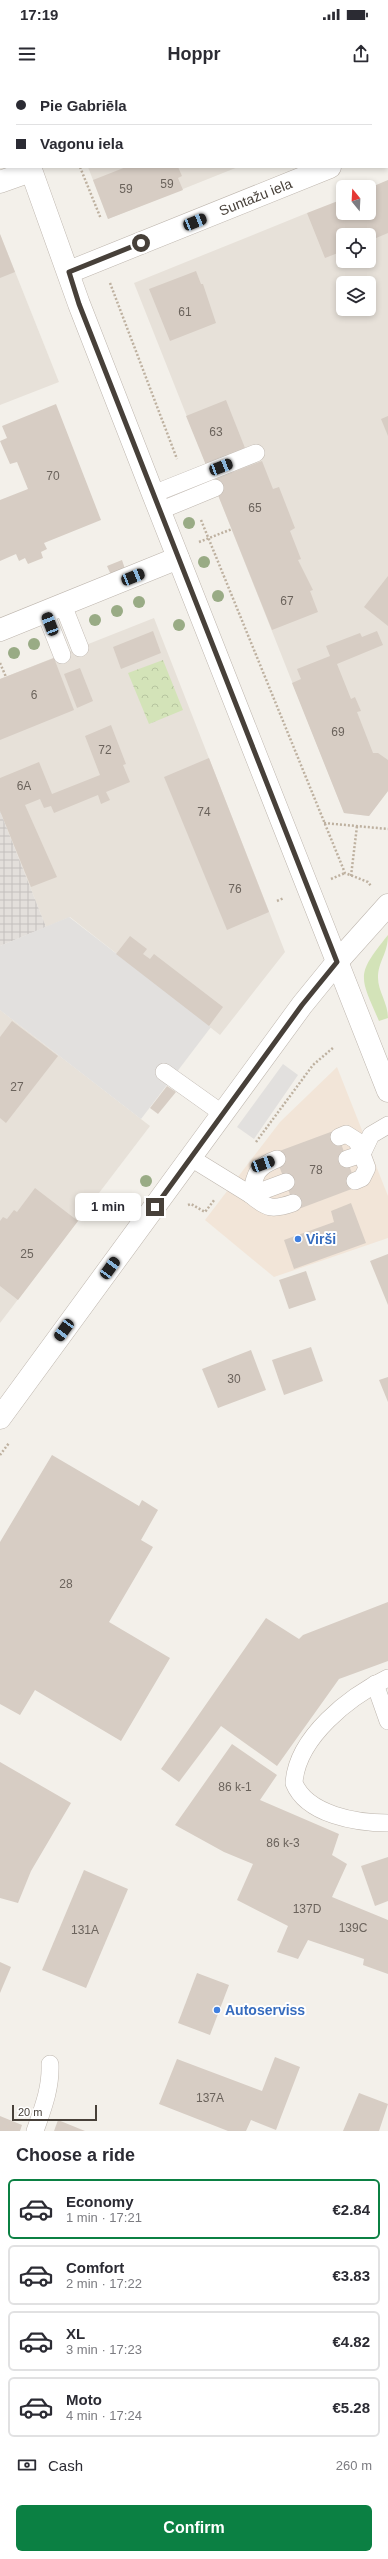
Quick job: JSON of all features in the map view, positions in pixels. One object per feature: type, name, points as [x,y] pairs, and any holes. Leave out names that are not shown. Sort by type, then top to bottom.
[{"type":"street","name":"Suntažu iela","points":[[69,272],[328,168]]},
{"type":"street","points":[[0,182],[31,169],[69,272],[79,304],[388,1091]]},
{"type":"street","points":[[0,630],[177,554]]},
{"type":"street","points":[[0,1418],[223,1114],[337,962],[388,906]]},
{"type":"lane","points":[[156,502],[186,481],[256,453]]},
{"type":"lane","points":[[156,502],[192,498],[215,488]]},
{"type":"lane","points":[[54,608],[80,648]]},
{"type":"lane","points":[[54,608],[62,655]]},
{"type":"lane","points":[[164,1072],[223,1114]]},
{"type":"lane","points":[[354,1157],[371,1135],[388,1125]]},
{"type":"lane","points":[[338,1137],[346,1134],[357,1141],[354,1157]]},
{"type":"lane","points":[[354,1157],[367,1168],[362,1178],[355,1181]]},
{"type":"lane","points":[[191,1158],[229,1180],[264,1206],[280,1208],[293,1203]]},
{"type":"lane","points":[[251,1195],[255,1177],[263,1164],[277,1159]]},
{"type":"lane","points":[[251,1195],[286,1182]]},
{"type":"lane","points":[[388,1721],[382,1681],[344,1704],[308,1743],[299,1761],[294,1783],[304,1799],[319,1808],[346,1818],[372,1823],[388,1823]]},
{"type":"lane","points":[[36,2131],[47,2098],[51,2079],[50,2064]]},
{"type":"path","points":[[80,168],[101,219]]},
{"type":"path","points":[[101,260],[186,481]]},
{"type":"path","points":[[192,498],[345,873],[368,882],[388,906]]},
{"type":"path","points":[[177,554],[208,538],[232,530]]},
{"type":"path","points":[[0,662],[6,677]]},
{"type":"path","points":[[324,823],[388,829]]},
{"type":"path","points":[[351,876],[357,826]]},
{"type":"path","points":[[254,1145],[313,1065],[334,1047]]},
{"type":"path","points":[[186,1206],[191,1204],[205,1212],[229,1180]]},
{"type":"path","points":[[0,1455],[9,1442]]},
{"type":"shaded area","points":[[88,168],[236,168],[108,219]]},
{"type":"shaded area","points":[[388,180],[388,791],[369,816],[344,813],[134,283],[307,213],[336,213],[336,220],[376,220],[376,201]]},
{"type":"shaded area","points":[[0,234],[59,382],[0,405]]},
{"type":"shaded area","points":[[154,618],[285,952],[220,1035],[70,917],[46,927],[0,811],[0,679]]},
{"type":"shaded area","points":[[0,811],[46,927],[0,946]]},
{"type":"shaded area","points":[[69,917],[211,1027],[141,1119],[0,1010],[0,946]]},
{"type":"shaded area","points":[[0,1010],[150,1126],[0,1323]]},
{"type":"shaded area","points":[[283,1064],[298,1075],[254,1139],[237,1127]]},
{"type":"shaded area","name":"Virši","points":[[337,1067],[388,1196],[388,1238],[274,1277],[205,1220],[280,1122]]},
{"type":"green space","points":[[163,660],[183,710],[149,724],[128,673]]},
{"type":"green space","points":[[388,935],[388,942],[378,972],[378,983],[388,1013],[388,1018],[379,1021],[367,994],[364,976],[370,959]]},
{"type":"building","points":[[123,168],[178,168],[182,176],[178,178],[183,190],[108,219],[93,180]]},
{"type":"building","points":[[388,180],[388,233],[376,238],[376,228],[336,228],[336,254],[325,258],[307,213],[336,202],[336,220],[376,220],[376,185]]},
{"type":"building","points":[[0,234],[15,272],[0,278]]},
{"type":"building","points":[[196,271],[201,284],[203,284],[216,323],[170,341],[149,289]]},
{"type":"building","points":[[226,400],[245,448],[206,465],[186,416]]},
{"type":"building","points":[[56,404],[101,520],[44,543],[47,549],[41,552],[43,558],[28,564],[25,558],[19,561],[16,554],[0,561],[0,500],[28,489],[17,462],[10,464],[0,441],[7,438],[2,426]]},
{"type":"building","points":[[388,416],[388,436],[381,419]]},
{"type":"building","points":[[262,461],[273,489],[279,487],[295,528],[290,531],[301,559],[298,560],[313,590],[310,591],[318,612],[272,630],[212,480]]},
{"type":"building","points":[[122,560],[125,569],[111,575],[107,566]]},
{"type":"building","points":[[388,576],[388,626],[364,607]]},
{"type":"building","points":[[153,631],[161,653],[121,669],[113,647]]},
{"type":"building","points":[[377,631],[383,645],[337,664],[351,699],[355,697],[361,711],[357,712],[373,753],[378,753],[388,760],[388,791],[369,816],[344,813],[292,683],[301,679],[297,669],[330,656],[326,646],[360,633],[362,637]]},
{"type":"building","points":[[54,658],[74,710],[0,740],[0,679]]},
{"type":"building","points":[[80,668],[93,701],[77,708],[64,674]]},
{"type":"building","points":[[111,725],[126,764],[123,765],[130,782],[106,792],[110,800],[101,804],[98,795],[54,813],[51,806],[44,808],[40,799],[25,805],[57,877],[31,887],[0,811],[0,778],[39,762],[52,794],[100,775],[85,736]]},
{"type":"building","points":[[209,758],[269,912],[227,930],[164,777]]},
{"type":"building","points":[[130,936],[147,949],[143,954],[150,959],[154,954],[223,1007],[209,1026],[116,954]]},
{"type":"building","points":[[12,1021],[58,1056],[6,1123],[0,1118],[0,1037]]},
{"type":"building","points":[[167,1086],[176,1092],[158,1114],[150,1108]]},
{"type":"building","points":[[336,1130],[357,1187],[296,1210],[274,1153]]},
{"type":"building","points":[[35,1188],[78,1221],[18,1300],[0,1286],[0,1221],[3,1217],[7,1219],[14,1210],[17,1212]]},
{"type":"building","points":[[351,1203],[366,1243],[294,1269],[284,1240],[334,1222],[331,1211]]},
{"type":"building","points":[[388,1254],[388,1305],[370,1261]]},
{"type":"building","points":[[306,1271],[316,1300],[289,1309],[279,1280]]},
{"type":"building","points":[[311,1347],[323,1381],[284,1395],[272,1360]]},
{"type":"building","points":[[251,1350],[266,1390],[218,1408],[202,1369]]},
{"type":"building","points":[[388,1377],[388,1402],[379,1380]]},
{"type":"building","points":[[52,1455],[139,1506],[142,1500],[158,1510],[141,1540],[153,1547],[109,1622],[170,1658],[121,1741],[35,1690],[20,1715],[0,1704],[0,1542]]},
{"type":"building","points":[[388,1602],[388,1661],[339,1679],[277,1766],[221,1726],[179,1782],[161,1769],[266,1618],[299,1639],[303,1635]]},
{"type":"building","points":[[232,1744],[277,1775],[260,1800],[339,1834],[332,1855],[347,1864],[332,1897],[388,1920],[388,1974],[363,1965],[364,1959],[308,1940],[298,1959],[277,1952],[288,1926],[237,1900],[253,1864],[224,1852],[175,1825]]},
{"type":"building","points":[[0,1762],[71,1803],[31,1871],[18,1903],[0,1898]]},
{"type":"building","points":[[388,1857],[388,1901],[375,1906],[361,1866]]},
{"type":"building","points":[[84,1870],[128,1889],[86,1988],[42,1970]]},
{"type":"building","points":[[0,1962],[11,1967],[0,1993]]},
{"type":"building","points":[[197,1973],[229,1985],[210,2035],[178,2023]]},
{"type":"building","points":[[275,2057],[300,2067],[276,2130],[251,2120],[246,2131],[228,2131],[159,2104],[177,2059],[262,2091]]},
{"type":"building","points":[[359,2093],[388,2104],[379,2131],[343,2131]]},
{"type":"building","points":[[0,2116],[22,2125],[20,2131],[0,2131]]},
{"type":"building","points":[[58,2120],[85,2131],[54,2131]]},
{"type":"place","name":"Virši","points":[[298,1239]]},
{"type":"place","name":"Autoserviss","points":[[217,2010]]},
{"type":"route","points":[[141,243],[69,272],[79,304],[337,962],[302,1005],[155,1207]]}]
